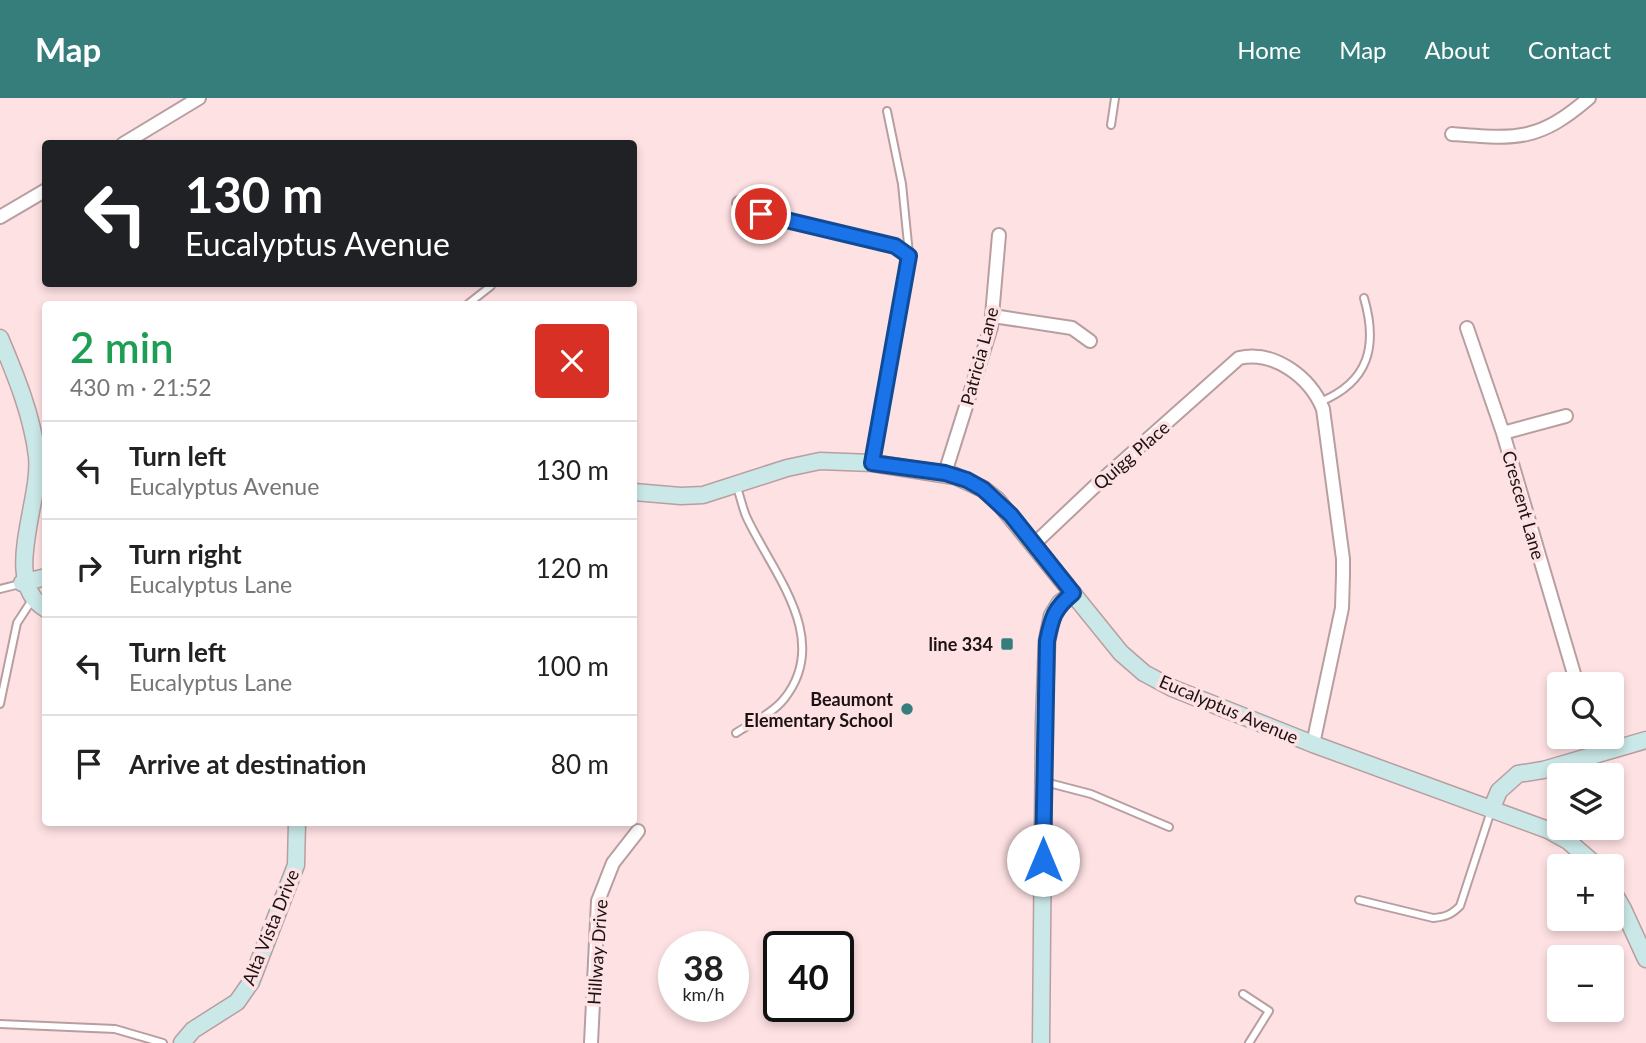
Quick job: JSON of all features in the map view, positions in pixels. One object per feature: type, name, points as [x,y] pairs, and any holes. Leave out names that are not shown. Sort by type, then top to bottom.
[{"type":"main road","points":[[0,338],[16,376],[41,467],[17,565],[22,583],[39,604]]},
{"type":"main road","name":"Eucalyptus Avenue","points":[[637,492],[693,496],[715,492],[802,464],[828,461],[872,463],[945,473],[967,480],[997,500],[1121,653],[1144,673],[1172,688],[1313,744],[1548,830],[1568,841],[1583,854]]},
{"type":"main road","points":[[22,583],[42,578]]},
{"type":"main road","points":[[1041,1043],[1047,641],[1052,616],[1060,603],[1073,593]]},
{"type":"main road","points":[[1491,810],[1499,791],[1518,774],[1543,770],[1646,740]]},
{"type":"main road","name":"Alta Vista Drive","points":[[182,1043],[193,1030],[237,1002],[251,982],[296,864],[297,826]]},
{"type":"main road","points":[[1624,911],[1646,959]]},
{"type":"street","points":[[129,140],[199,98]]},
{"type":"street","points":[[1452,134],[1512,137],[1528,135],[1556,124],[1589,98]]},
{"type":"street","points":[[0,217],[42,192]]},
{"type":"street","points":[[739,203],[748,211],[895,246],[909,256],[872,463]]},
{"type":"street","name":"Patricia Lane","points":[[945,473],[993,316],[999,235]]},
{"type":"street","points":[[993,316],[1072,328],[1090,341]]},
{"type":"street","name":"Crescent Lane","points":[[1467,328],[1503,433],[1573,672]]},
{"type":"street","name":"Quigg Place","points":[[1033,545],[1239,358],[1250,356],[1286,366],[1301,377],[1320,402]]},
{"type":"street","points":[[1313,744],[1342,608],[1343,559],[1320,402]]},
{"type":"street","points":[[1503,433],[1566,416]]},
{"type":"street","points":[[1596,749],[1597,754]]},
{"type":"street","name":"Hillway Drive","points":[[591,1043],[598,901],[613,863],[638,831]]},
{"type":"lane","points":[[1111,125],[1115,98]]},
{"type":"lane","points":[[887,111],[902,184],[909,256]]},
{"type":"lane","points":[[472,301],[491,287]]},
{"type":"lane","points":[[1320,402],[1342,390],[1366,362],[1371,334],[1364,298]]},
{"type":"lane","points":[[736,485],[746,515],[796,609],[802,654],[795,678],[783,701],[736,733]]},
{"type":"lane","points":[[0,589],[22,583]]},
{"type":"lane","points":[[0,704],[17,623],[39,604]]},
{"type":"lane","points":[[1043,781],[1091,794],[1169,827]]},
{"type":"lane","points":[[1359,900],[1433,918],[1452,913],[1460,906],[1491,810]]},
{"type":"lane","points":[[1243,994],[1269,1011],[1250,1043]]},
{"type":"lane","points":[[0,1024],[115,1029],[163,1043]]},
{"type":"place","name":"line 334","points":[[1007,644]]},
{"type":"place","name":"Beaumont Elementary School","points":[[907,709]]},
{"type":"route","points":[[761,214],[895,246],[909,256],[872,463],[945,473],[983,489],[1011,515],[1073,593],[1060,603],[1052,616],[1047,641],[1043,860]]}]
